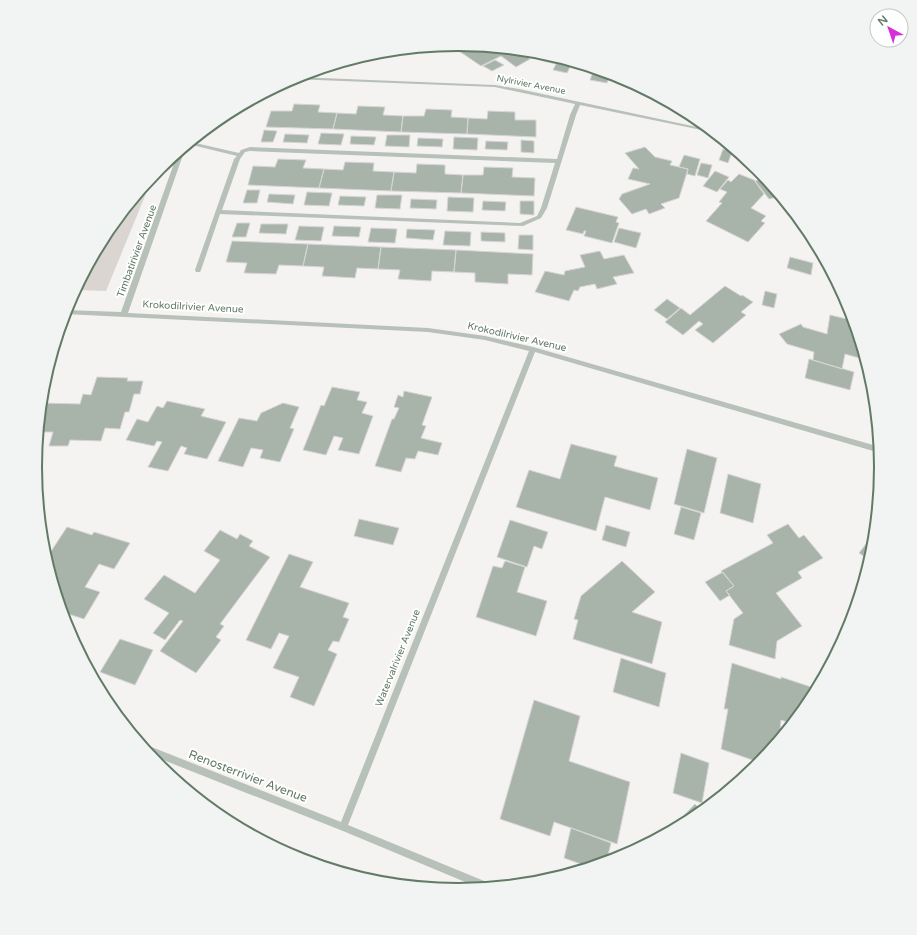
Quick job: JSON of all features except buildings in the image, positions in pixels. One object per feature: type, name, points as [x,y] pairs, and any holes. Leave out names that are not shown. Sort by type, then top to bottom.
[{"type":"street","name":"Nylrivier Avenue","points":[[310,79],[495,86],[701,129]]},
{"type":"street","points":[[218,212],[521,226],[539,216],[544,208],[573,114],[578,103]]},
{"type":"street","points":[[196,145],[240,155]]},
{"type":"street","points":[[198,270],[218,212],[240,155],[243,151],[250,149],[558,161]]},
{"type":"street","name":"Timbatirivier Avenue","points":[[124,314],[178,159]]},
{"type":"street","name":"Krokodilrivier Avenue","points":[[72,312],[428,330],[485,338],[533,349],[874,448]]},
{"type":"street","name":"Watervalrivier Avenue","points":[[343,827],[533,349]]},
{"type":"street","name":"Renosterrivier Avenue","points":[[155,752],[343,827]]},
{"type":"street","points":[[343,827],[479,883]]},
{"type":"shaded area","points":[[147,191],[106,291],[82,290],[112,236]]}]
